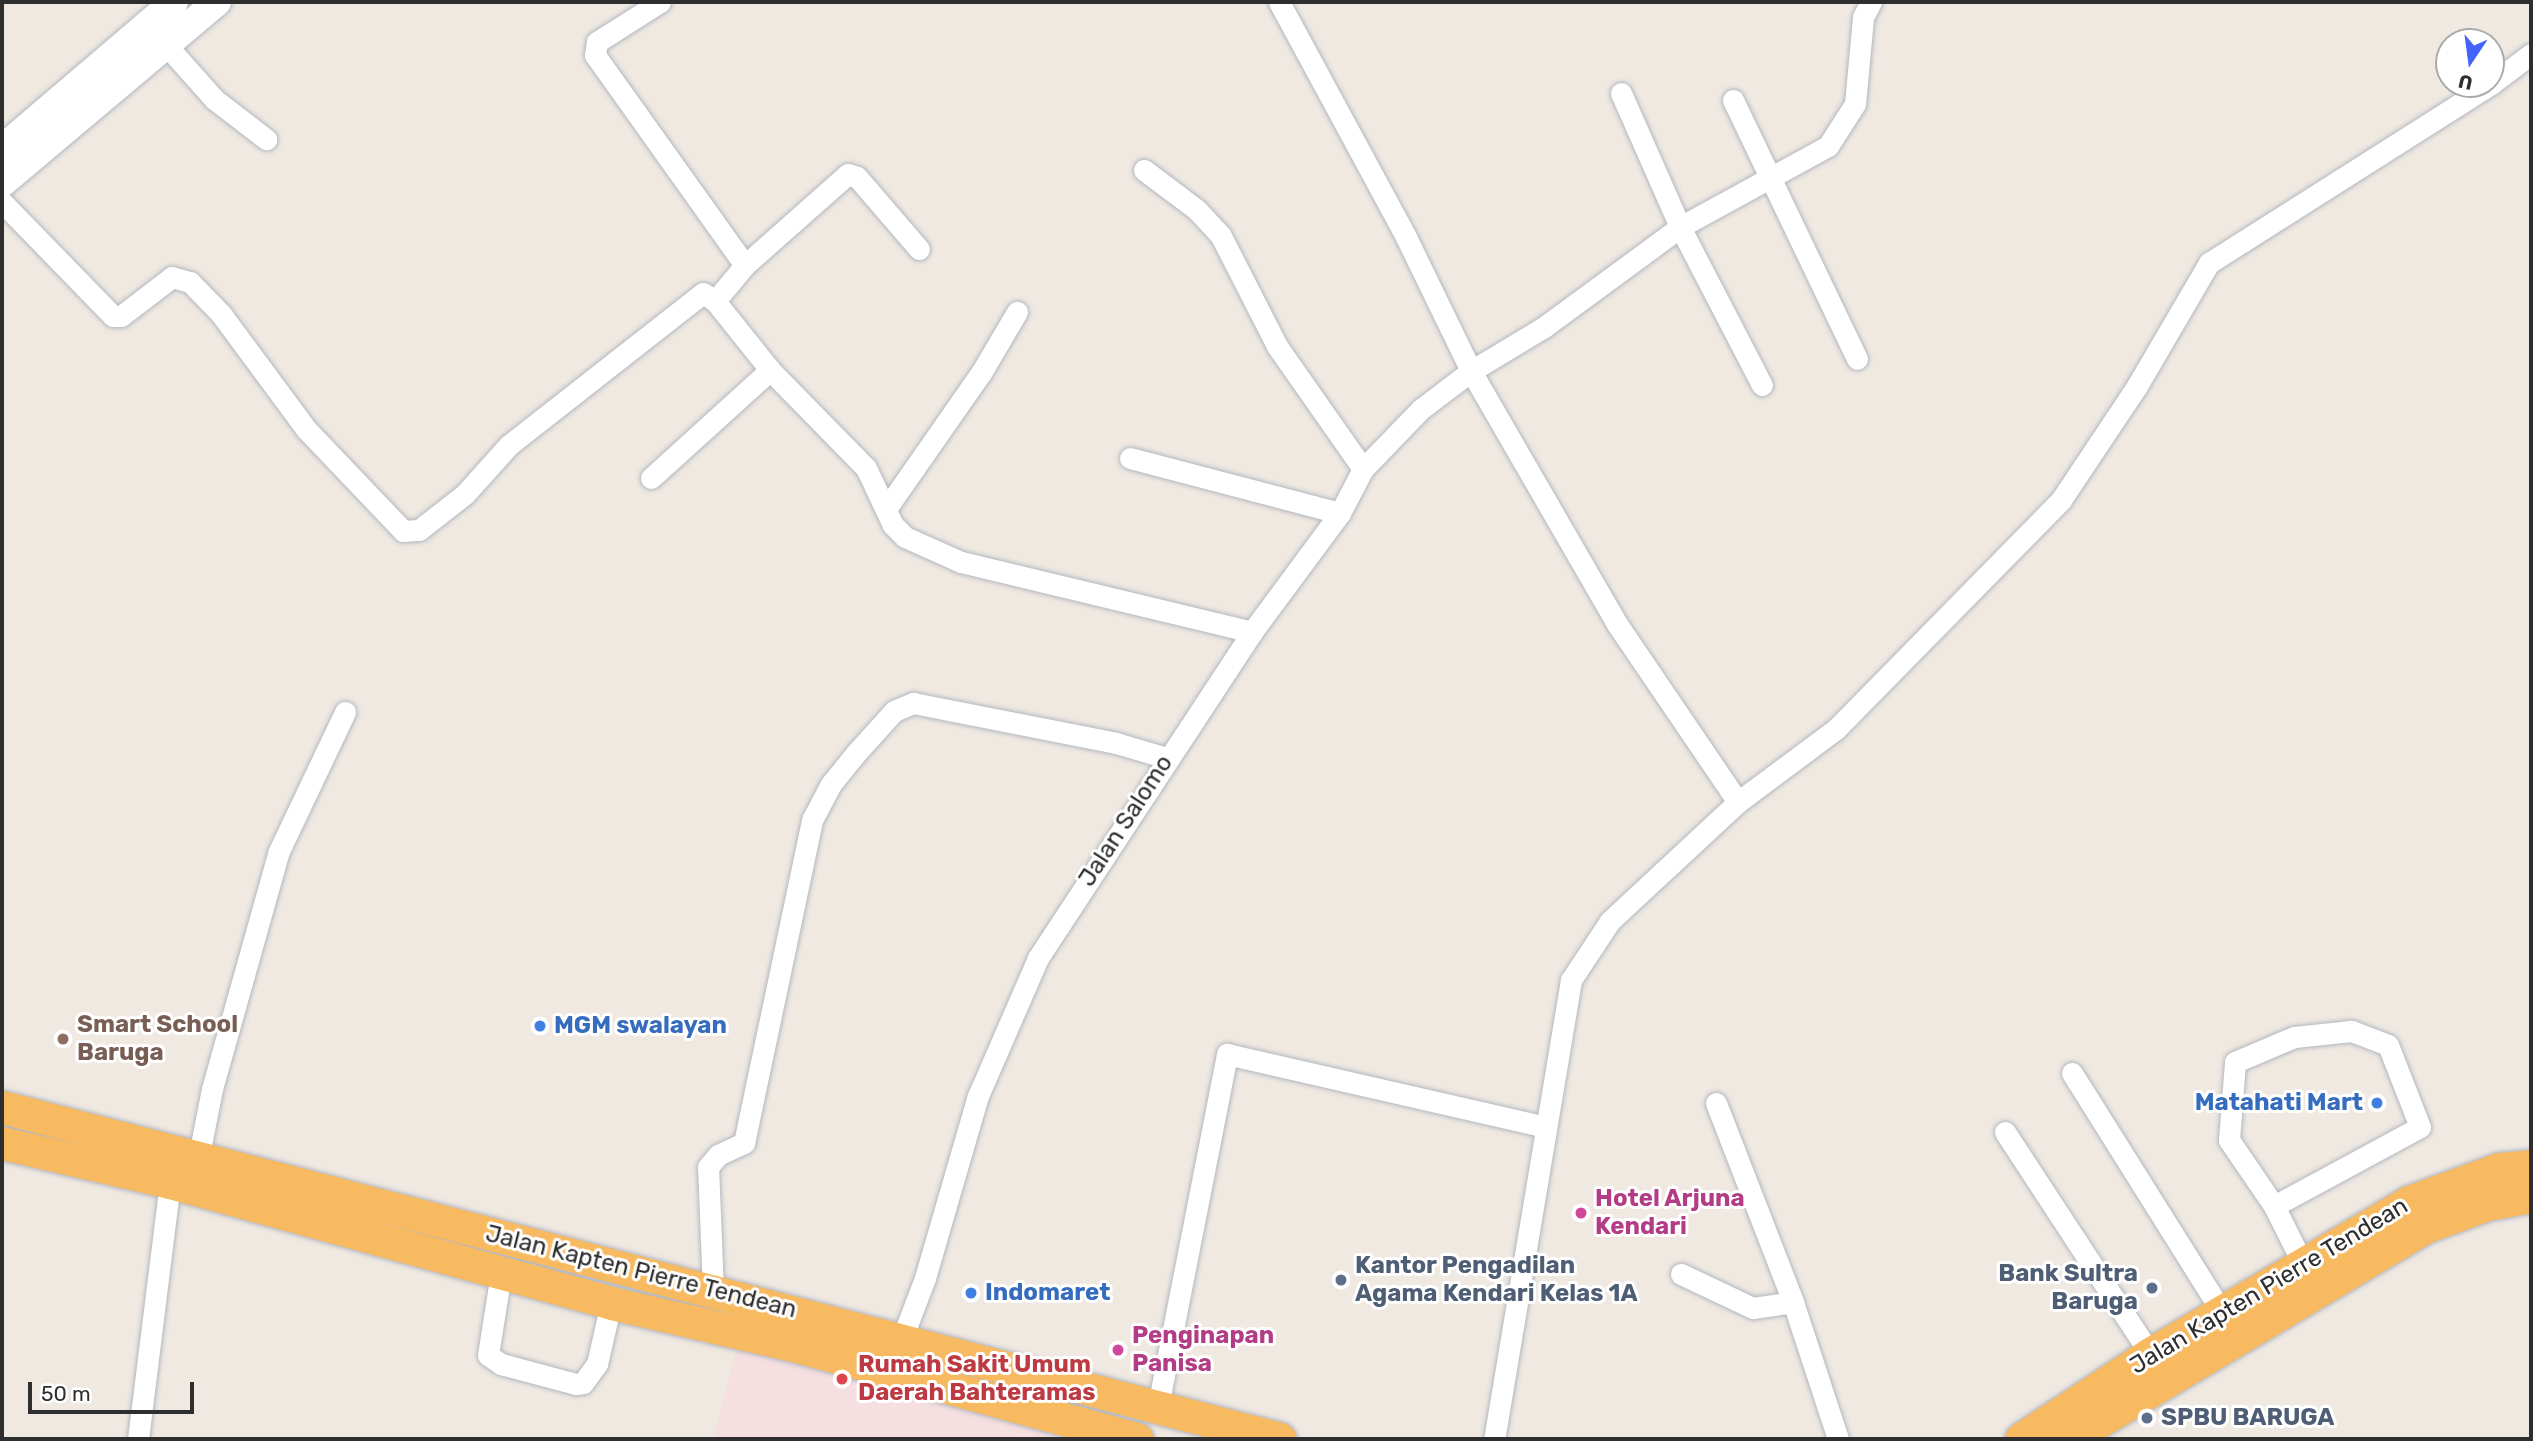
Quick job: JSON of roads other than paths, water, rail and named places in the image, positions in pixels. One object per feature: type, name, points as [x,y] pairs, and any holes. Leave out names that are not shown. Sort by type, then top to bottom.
[{"type":"highway","name":"Jalan Kapten Pierre Tendean","points":[[2,1107],[199,1156],[1280,1439]]},
{"type":"highway","name":"Jalan Kapten Pierre Tendean","points":[[2,1143],[170,1182],[611,1303],[797,1346],[1137,1439]]},
{"type":"highway","name":"Jalan Kapten Pierre Tendean","points":[[2069,1439],[2112,1398],[2150,1354],[2302,1262],[2409,1202],[2499,1169],[2531,1166]]},
{"type":"highway","name":"Jalan Kapten Pierre Tendean","points":[[2021,1439],[2112,1398],[2427,1226],[2487,1205],[2531,1196]]},
{"type":"highway","points":[[797,1346],[803,1314]]},
{"type":"main road","points":[[2,183],[109,74],[174,2]]},
{"type":"main road","points":[[2,149],[109,74],[167,46],[217,2]]},
{"type":"street","points":[[660,2],[597,42],[594,55],[744,265]]},
{"type":"street","points":[[1279,2],[1406,237],[1471,371],[1617,624],[1738,802]]},
{"type":"street","name":"Jalan Salomo","points":[[901,1341],[925,1278],[978,1096],[1018,1000],[1055,929],[1127,827],[1167,758],[1252,632],[1340,513],[1363,469],[1421,409],[1471,371],[1544,327],[1680,226],[1772,180],[1828,146],[1855,104],[1863,17],[1871,2]]},
{"type":"street","points":[[167,46],[214,99],[266,139]]},
{"type":"street","points":[[2505,74],[2531,54]]},
{"type":"street","points":[[1621,93],[1680,226],[1762,385]]},
{"type":"street","points":[[1494,1439],[1571,980],[1610,921],[1738,802],[1836,729],[2061,500],[2131,396],[2209,263],[2282,213],[2468,98]]},
{"type":"street","points":[[1732,100],[1857,359]]},
{"type":"street","points":[[1144,170],[1197,210],[1222,236],[1277,346],[1363,469]]},
{"type":"street","points":[[715,301],[744,265],[848,174],[857,177],[919,249]]},
{"type":"street","points":[[2,202],[113,316],[121,316],[172,276],[190,282],[221,314],[306,429],[403,531],[419,530],[465,494],[509,445],[689,300],[703,293],[715,301],[770,370],[866,468],[886,509],[905,537],[961,562],[1252,632]]},
{"type":"street","points":[[886,509],[982,373],[1017,312]]},
{"type":"street","points":[[651,478],[770,370]]},
{"type":"street","points":[[1130,458],[1340,513]]},
{"type":"street","points":[[713,1290],[708,1167],[718,1155],[744,1143],[812,820],[831,784],[857,752],[894,711],[912,703],[1116,743],[1167,758]]},
{"type":"street","points":[[199,1156],[212,1089],[279,851],[345,712]]},
{"type":"street","points":[[2274,1206],[2420,1127],[2394,1051],[2388,1045],[2351,1031],[2294,1037],[2235,1062],[2227,1133],[2274,1206],[2302,1262]]},
{"type":"street","points":[[1158,1406],[1227,1054],[1546,1127]]},
{"type":"street","points":[[2072,1073],[2222,1312]]},
{"type":"street","points":[[1716,1103],[1793,1302],[1838,1439]]},
{"type":"street","points":[[2005,1132],[2150,1354]]},
{"type":"street","points":[[138,1439],[170,1182]]},
{"type":"street","points":[[501,1273],[488,1355],[501,1364],[551,1378],[583,1383],[593,1371],[611,1303]]},
{"type":"street","points":[[1681,1273],[1753,1308],[1793,1302]]},
{"type":"place","name":"MGM swalayan","points":[[540,1026]]},
{"type":"place","name":"Smart School Baruga","points":[[63,1039]]},
{"type":"place","name":"Matahati Mart","points":[[2377,1103]]},
{"type":"place","name":"Hotel Arjuna Kendari","points":[[1581,1213]]},
{"type":"place","name":"Kantor Pengadilan Agama Kendari Kelas 1A","points":[[1341,1280]]},
{"type":"place","name":"Bank Sultra Baruga","points":[[2152,1288]]},
{"type":"place","name":"Indomaret","points":[[971,1293]]},
{"type":"place","name":"Penginapan Panisa","points":[[1118,1350]]},
{"type":"place","name":"Rumah Sakit Umum Daerah Bahteramas","points":[[842,1379]]},
{"type":"place","name":"SPBU BARUGA","points":[[2147,1418]]}]
